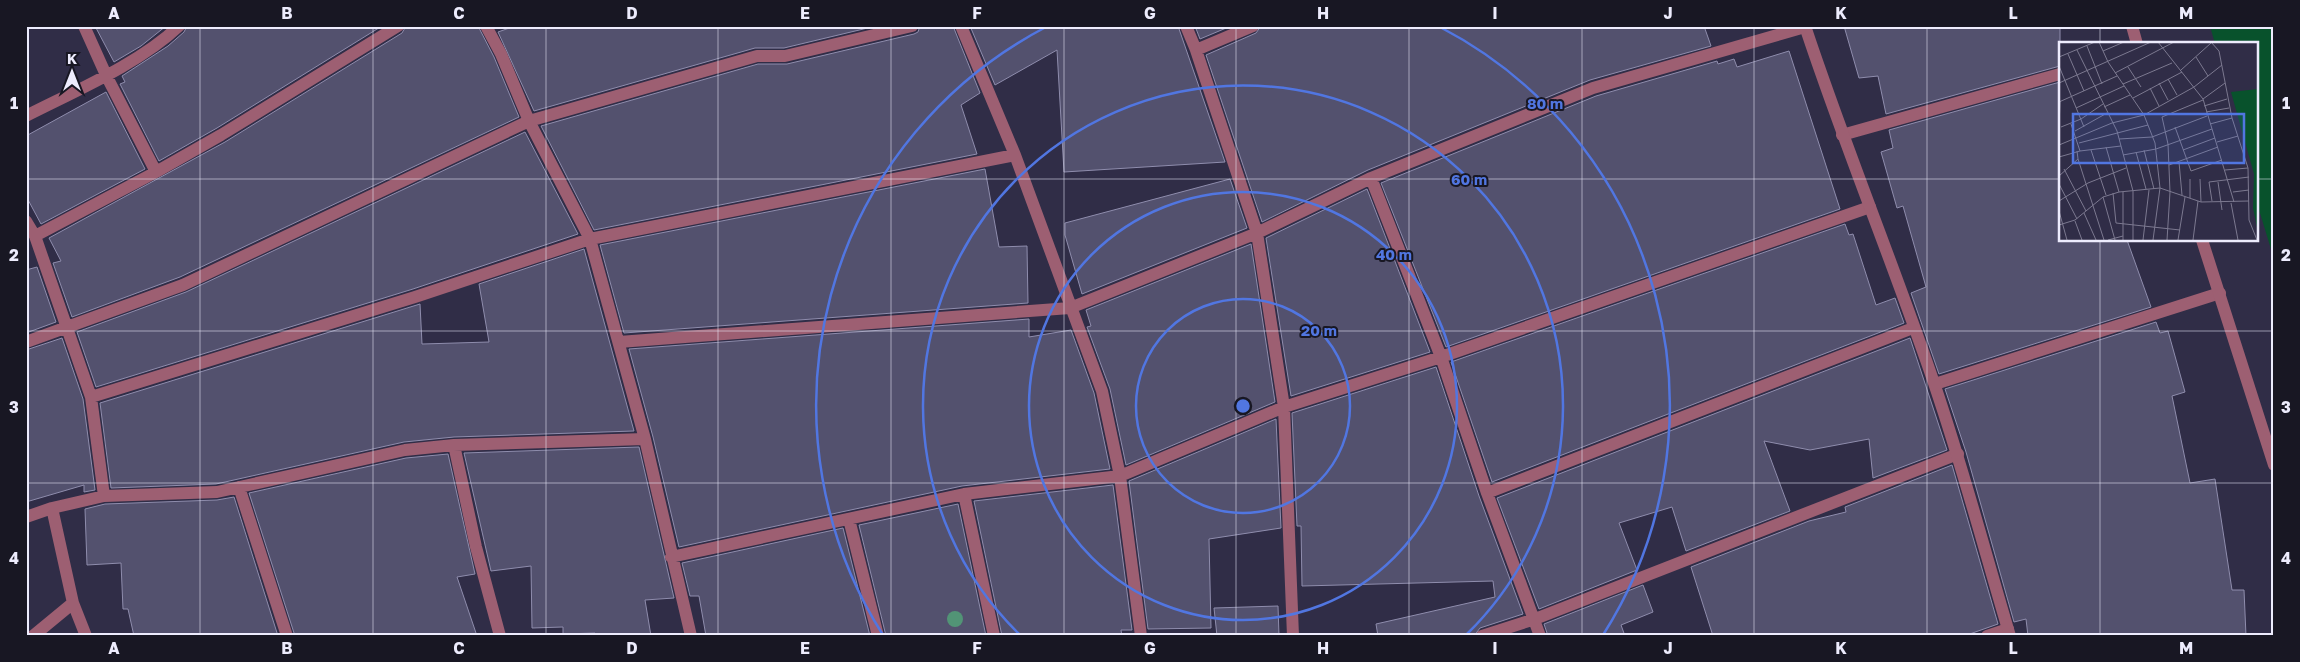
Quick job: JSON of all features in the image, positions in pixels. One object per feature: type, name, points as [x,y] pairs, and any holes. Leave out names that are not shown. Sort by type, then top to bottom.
[{"type":"street","points":[[84,26],[106,75],[156,172]]},
{"type":"street","points":[[26,116],[106,75],[165,39],[179,26]]},
{"type":"street","points":[[35,236],[156,172],[398,26]]},
{"type":"street","points":[[486,26],[501,54],[529,121],[590,239],[620,342],[645,439],[691,636]]},
{"type":"street","points":[[26,342],[183,285],[529,121],[757,56],[785,56],[912,26]]},
{"type":"street","points":[[961,26],[1015,155],[1070,308],[1102,390],[1120,476],[1141,636]]},
{"type":"street","points":[[1186,26],[1196,50],[1257,233],[1284,406],[1293,636]]},
{"type":"street","points":[[1196,50],[1253,26]]},
{"type":"street","points":[[620,342],[1070,308],[1257,233],[1371,178],[1593,88],[1805,26],[1842,135],[1935,384],[1958,454],[2009,632],[1987,636]]},
{"type":"street","points":[[2132,26],[2136,42]]},
{"type":"street","points":[[1842,135],[2059,74]]},
{"type":"street","points":[[91,397],[415,298],[590,239],[1015,155]]},
{"type":"street","points":[[1371,178],[1441,357],[1487,493],[1540,636]]},
{"type":"street","points":[[671,556],[964,494],[1120,476],[1284,406],[1441,357],[1870,207]]},
{"type":"street","points":[[26,221],[35,236],[68,326],[91,397],[104,496]]},
{"type":"street","points":[[2202,241],[2274,465]]},
{"type":"street","points":[[1935,384],[2220,293]]},
{"type":"street","points":[[1487,493],[1914,328]]},
{"type":"street","points":[[26,517],[52,508],[104,496],[217,492],[405,450],[454,445],[645,439]]},
{"type":"street","points":[[454,445],[476,547],[500,636]]},
{"type":"street","points":[[1482,636],[1535,619],[1958,454]]},
{"type":"street","points":[[239,487],[287,636]]},
{"type":"street","points":[[964,494],[994,636]]},
{"type":"street","points":[[52,508],[73,603],[86,636]]},
{"type":"street","points":[[849,519],[878,636]]},
{"type":"street","points":[[33,636],[73,603]]},
{"type":"green space","points":[[2210,26],[2274,26],[2274,259],[2258,207],[2258,42],[2214,42]]},
{"type":"building","points":[[95,26],[166,26],[141,46],[114,62]]},
{"type":"building","points":[[187,26],[382,26],[217,128],[159,161],[120,84],[125,82],[122,76],[168,46],[184,32]]},
{"type":"building","points":[[406,26],[478,26],[494,57],[519,117],[180,277],[72,317],[53,263],[61,261],[49,238],[225,142],[402,33]]},
{"type":"building","points":[[515,26],[876,26],[784,48],[755,48],[534,111],[498,32]]},
{"type":"building","points":[[920,26],[953,26],[980,93],[961,105],[977,154],[594,230],[541,126],[758,64],[787,64],[914,34],[918,32]]},
{"type":"building","points":[[970,26],[1178,26],[1225,162],[1064,172],[1057,50],[995,85]]},
{"type":"building","points":[[1195,26],[1231,26],[1200,39]]},
{"type":"building","points":[[1261,26],[1704,26],[1711,46],[1590,80],[1368,170],[1262,222],[1206,55],[1256,33]]},
{"type":"building","points":[[1844,26],[2060,26],[2059,66],[1886,114],[1878,76],[1859,78]]},
{"type":"building","points":[[1789,51],[1840,209],[1446,347],[1381,183],[1596,96],[1717,61],[1718,64],[1734,59],[1737,67]]},
{"type":"building","points":[[2059,82],[2059,241],[2127,241],[2151,307],[1939,374],[1911,293],[1926,287],[1903,206],[1897,208],[1881,152],[1893,148],[1889,130]]},
{"type":"building","points":[[106,92],[145,169],[41,224],[26,196],[26,136]]},
{"type":"building","points":[[525,132],[578,234],[413,289],[96,387],[77,332],[186,292]]},
{"type":"building","points":[[985,169],[999,247],[1027,246],[1028,303],[624,333],[600,245]]},
{"type":"building","points":[[1230,179],[1247,228],[1082,294],[1065,235],[1065,223]]},
{"type":"building","points":[[1367,189],[1430,352],[1291,396],[1266,238]]},
{"type":"building","points":[[1845,224],[1849,235],[1853,234],[1876,305],[1895,298],[1904,323],[1492,482],[1451,362]]},
{"type":"building","points":[[1251,244],[1275,402],[1126,465],[1110,389],[1087,327],[1091,326],[1086,310]]},
{"type":"building","points":[[584,249],[634,431],[454,437],[404,442],[216,484],[111,488],[100,403],[420,304],[422,344],[489,342],[479,284]]},
{"type":"building","points":[[37,267],[56,322],[26,333],[26,270]]},
{"type":"building","points":[[1029,319],[1029,337],[1071,330],[1094,393],[1110,469],[962,486],[679,547],[653,437],[629,349]]},
{"type":"building","points":[[2156,322],[2160,333],[2168,331],[2185,392],[2172,396],[2190,483],[2215,479],[2232,590],[2244,590],[2246,636],[2028,636],[2026,619],[2014,622],[1966,452],[1945,389]]},
{"type":"building","points":[[62,338],[83,399],[95,490],[84,492],[84,485],[26,502],[26,350]]},
{"type":"building","points":[[1910,338],[1947,450],[1873,478],[1869,439],[1810,450],[1764,441],[1790,511],[1686,551],[1672,507],[1619,523],[1637,570],[1539,609],[1497,498]]},
{"type":"building","points":[[1436,367],[1479,496],[1523,614],[1480,628],[1474,636],[1378,636],[1376,624],[1495,597],[1493,581],[1302,586],[1301,526],[1297,526],[1292,413]]},
{"type":"building","points":[[1276,419],[1281,528],[1209,539],[1211,628],[1148,629],[1129,481]]},
{"type":"building","points":[[639,447],[674,598],[645,600],[651,636],[595,636],[595,633],[563,634],[563,627],[532,628],[531,566],[491,571],[464,453]]},
{"type":"building","points":[[448,454],[475,574],[457,577],[477,636],[295,636],[249,493],[406,458]]},
{"type":"building","points":[[1952,465],[1998,624],[1964,636],[1713,636],[1691,567],[1809,521],[1846,512],[1845,507]]},
{"type":"building","points":[[1113,485],[1132,630],[1121,630],[1122,636],[1002,636],[974,501]]},
{"type":"building","points":[[234,497],[278,636],[134,636],[128,609],[123,609],[121,563],[87,565],[85,509],[105,504],[217,500]]},
{"type":"building","points":[[958,504],[986,636],[886,636],[859,525]]},
{"type":"building","points":[[843,528],[870,636],[706,636],[699,596],[690,596],[682,563]]},
{"type":"building","points":[[1643,585],[1653,612],[1621,625],[1625,636],[1548,636],[1544,624]]},
{"type":"building","points":[[1278,606],[1279,636],[1217,636],[1214,608]]}]
